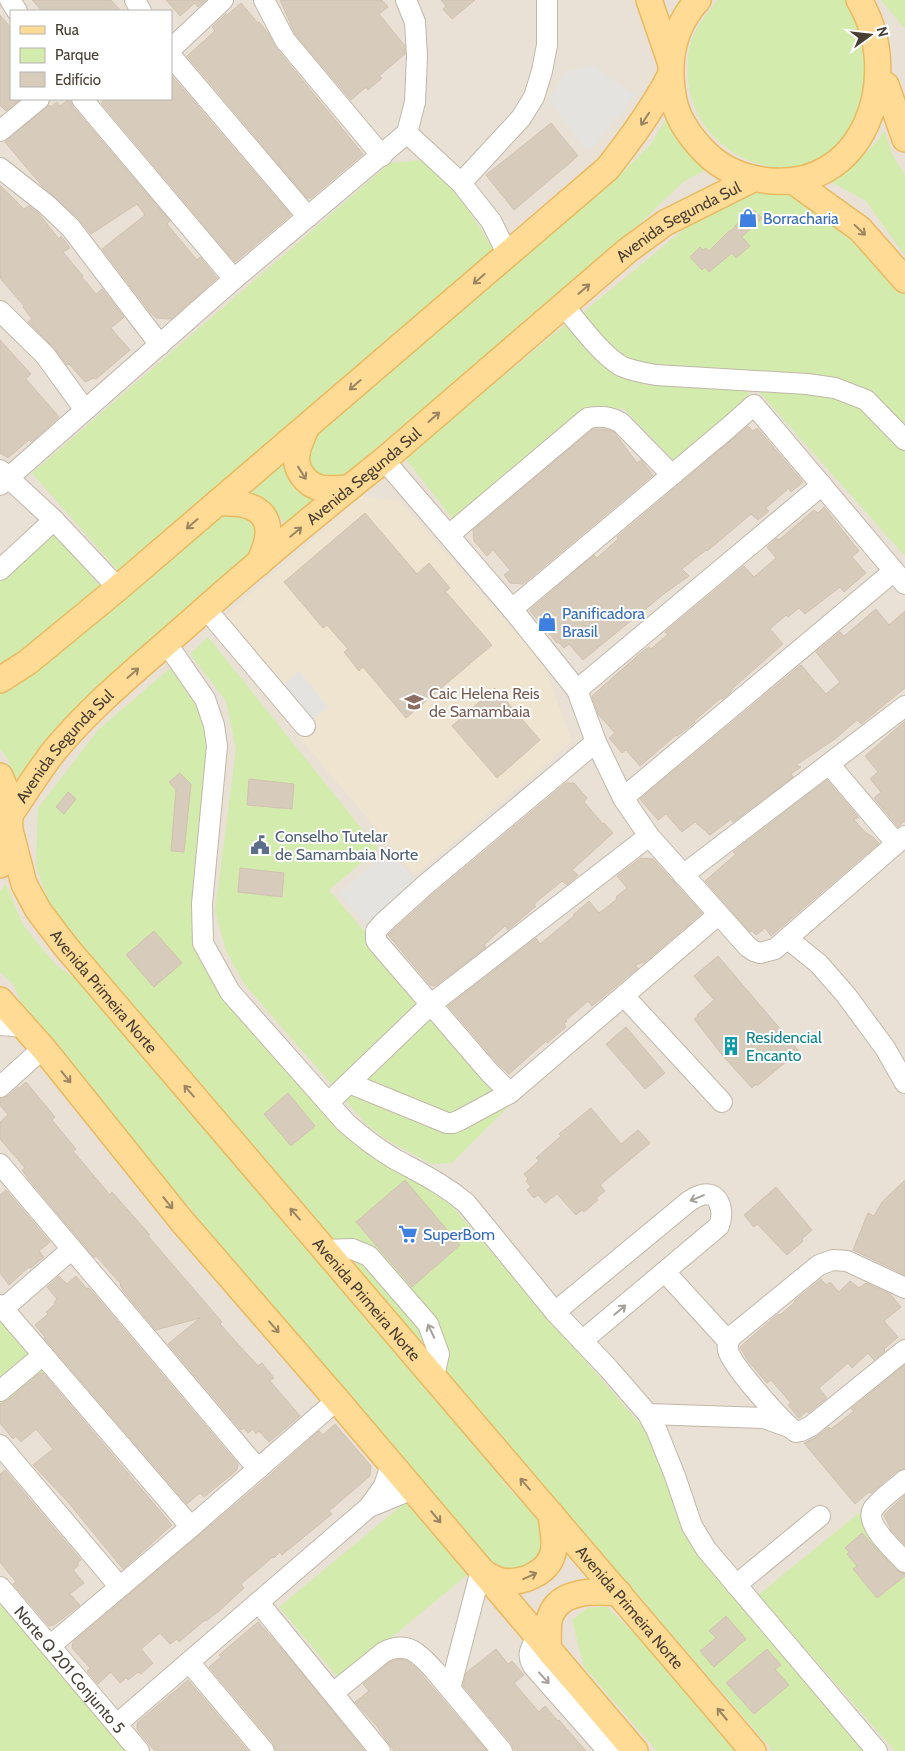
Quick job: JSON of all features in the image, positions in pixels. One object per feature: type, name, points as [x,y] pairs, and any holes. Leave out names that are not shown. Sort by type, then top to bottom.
[{"type":"main road","points":[[649,0],[670,69],[673,100],[682,122],[694,142],[711,158],[724,166],[753,179],[773,182],[793,181],[831,168],[862,142],[874,124],[882,106],[886,85],[886,63],[882,40],[873,20],[859,0]]},
{"type":"main road","points":[[0,680],[28,662],[118,588],[607,169],[634,136],[657,101],[670,69],[677,34],[690,9],[698,0]]},
{"type":"main road","points":[[886,85],[905,139]]},
{"type":"main road","name":"Avenida Segunda Sul","points":[[10,822],[56,749],[119,684],[628,250],[665,223],[753,179]]},
{"type":"main road","points":[[793,181],[860,229],[905,280]]},
{"type":"main road","points":[[306,428],[296,455],[299,472],[314,486],[322,488],[349,488]]},
{"type":"main road","points":[[217,503],[234,502],[253,507],[264,517],[268,528],[268,540],[259,563]]},
{"type":"main road","name":"Avenida Primeira Norte","points":[[0,776],[5,786],[10,822],[24,884],[38,910],[73,955],[753,1751]]},
{"type":"main road","points":[[0,865],[10,822]]},
{"type":"main road","points":[[0,1000],[43,1048],[182,1220],[636,1751]]},
{"type":"main road","points":[[483,1572],[501,1581],[516,1582],[533,1576],[547,1566],[553,1554],[555,1540],[551,1514]]},
{"type":"main road","points":[[543,1643],[550,1617],[558,1605],[570,1597],[585,1592],[619,1593]]},
{"type":"street","points":[[172,48],[223,0]]},
{"type":"street","points":[[264,0],[285,40],[382,156]]},
{"type":"street","points":[[118,588],[54,520],[3,477],[85,410],[234,279],[407,133],[415,102],[417,56],[415,22],[406,0]]},
{"type":"street","points":[[461,183],[521,118],[534,97],[542,71],[546,46],[547,0]]},
{"type":"street","points":[[172,57],[308,218]]},
{"type":"street","points":[[0,131],[37,100]]},
{"type":"street","points":[[84,100],[234,279]]},
{"type":"street","points":[[407,133],[461,183],[516,248]]},
{"type":"street","points":[[0,168],[47,205],[70,228],[160,344]]},
{"type":"street","points":[[564,306],[606,354],[622,366],[634,371],[656,375],[806,384],[835,388],[866,400],[905,440]]},
{"type":"street","points":[[0,311],[45,355],[85,410]]},
{"type":"street","points":[[623,798],[900,578],[754,404],[755,382]]},
{"type":"street","points":[[512,609],[754,404]]},
{"type":"street","points":[[449,535],[588,418],[600,416],[614,418],[672,475]]},
{"type":"street","points":[[384,460],[512,609],[577,690],[596,742],[623,798],[649,836],[718,916],[754,952],[768,952],[775,949],[901,840],[829,764]]},
{"type":"street","points":[[577,690],[822,485]]},
{"type":"street","points":[[0,570],[54,520]]},
{"type":"street","points":[[206,609],[306,726]]},
{"type":"street","points":[[167,644],[205,699],[214,725],[217,746],[202,904],[203,943],[230,992],[346,1123],[362,1137],[392,1157],[450,1189],[466,1203],[555,1312],[648,1414],[660,1440],[692,1526],[706,1549],[877,1751]]},
{"type":"street","points":[[683,875],[905,706]]},
{"type":"street","points":[[510,1093],[430,1005],[378,943],[376,931],[424,886],[596,742]]},
{"type":"street","points":[[328,1103],[430,1005],[649,836]]},
{"type":"street","points":[[349,1083],[447,1123],[460,1120],[510,1093],[718,916]]},
{"type":"street","points":[[788,939],[819,964],[846,995],[884,1048],[905,1083]]},
{"type":"street","points":[[624,996],[722,1102]]},
{"type":"street","points":[[0,1025],[25,1027]]},
{"type":"street","points":[[0,1087],[43,1048]]},
{"type":"street","points":[[0,1164],[258,1469]]},
{"type":"street","points":[[555,1312],[688,1202],[700,1195],[709,1194],[717,1200],[721,1207],[722,1217],[719,1226],[582,1341]]},
{"type":"street","points":[[72,1249],[2,1307],[191,1527]]},
{"type":"street","points":[[905,1288],[847,1261],[833,1260],[820,1265],[732,1336],[728,1341],[728,1351],[736,1365],[796,1432],[807,1429],[905,1350]]},
{"type":"street","points":[[665,1272],[728,1341]]},
{"type":"street","points":[[0,1391],[43,1355]]},
{"type":"street","points":[[51,1645],[337,1400]]},
{"type":"street","points":[[648,1414],[764,1418],[790,1427]]},
{"type":"street","points":[[0,1445],[120,1586]]},
{"type":"street","points":[[117,1724],[369,1507],[384,1486],[391,1464]]},
{"type":"street","points":[[905,1480],[874,1508],[871,1514],[872,1522],[876,1529],[905,1562]]},
{"type":"street","points":[[369,1507],[413,1489]]},
{"type":"street","points":[[736,1585],[820,1516]]},
{"type":"street","points":[[450,1689],[483,1572]]},
{"type":"street","name":"Norte Q 201 Conjunto 5","points":[[0,1587],[140,1751]]},
{"type":"street","points":[[259,1603],[380,1751]]},
{"type":"street","points":[[543,1643],[528,1654],[533,1666],[608,1751]]},
{"type":"street","points":[[333,1693],[384,1652],[392,1648],[401,1647],[413,1650],[424,1659],[502,1751]]},
{"type":"street","points":[[188,1662],[264,1751]]},
{"type":"shaded area","points":[[0,0],[905,0],[905,1751],[0,1751]]},
{"type":"shaded area","points":[[591,65],[635,95],[590,150],[585,149],[549,100],[566,72]]},
{"type":"shaded area","name":"Caic Helena Reis de Samambaia","points":[[362,496],[400,501],[543,664],[572,741],[415,875],[209,630]]},
{"type":"shaded area","points":[[299,671],[328,707],[309,723],[280,688]]},
{"type":"shaded area","points":[[389,850],[427,895],[377,938],[339,893]]},
{"type":"green space","points":[[718,0],[848,0],[864,17],[873,109],[829,157],[803,166],[778,167],[753,162],[731,151],[712,135],[698,115],[690,91],[688,56],[691,41],[697,28]]},
{"type":"green space","points":[[881,0],[905,0],[905,29]]},
{"type":"green space","points":[[670,112],[714,166],[683,182],[636,227],[353,483],[323,483],[306,466],[312,434],[624,171],[651,144]]},
{"type":"green space","points":[[885,131],[892,154],[905,175],[905,256],[866,201],[826,179],[859,159]]},
{"type":"green space","points":[[422,160],[451,184],[495,251],[119,572],[32,473],[390,163]]},
{"type":"green space","points":[[797,190],[905,279],[905,556],[753,385],[649,381],[570,323],[710,208],[745,193]]},
{"type":"green space","points":[[566,324],[612,369],[647,385],[748,390],[751,409],[680,467],[624,409],[591,407],[456,523],[405,458]]},
{"type":"green space","points":[[292,447],[338,497],[286,524],[263,498],[241,493]]},
{"type":"green space","points":[[228,506],[249,511],[269,535],[20,790],[8,760],[0,749],[0,693],[19,682]]},
{"type":"green space","points":[[58,532],[99,586],[0,669],[0,579]]},
{"type":"green space","points":[[208,637],[378,849],[329,890],[500,1089],[528,1087],[452,1163],[431,1164],[387,1140],[366,1124],[245,985],[226,951],[215,911],[236,749],[226,701],[190,654]]},
{"type":"green space","points":[[174,665],[199,699],[208,727],[193,936],[215,986],[353,1142],[450,1204],[646,1431],[695,1540],[867,1751],[773,1751],[460,1389],[51,909],[36,866],[38,808],[99,729]]},
{"type":"green space","points":[[6,884],[23,925],[56,965],[89,988],[498,1461],[502,1481],[543,1524],[547,1541],[531,1569],[509,1570],[487,1559],[28,1017],[13,984],[0,972],[0,892]]},
{"type":"green space","points":[[0,1297],[55,1363],[0,1408]]},
{"type":"green space","points":[[407,1501],[467,1575],[340,1680],[279,1607]]},
{"type":"green space","points":[[859,1513],[905,1568],[905,1751],[895,1751],[758,1595]]},
{"type":"green space","points":[[0,1580],[147,1751],[0,1751]]},
{"type":"green space","points":[[606,1606],[646,1645],[745,1751],[657,1751],[584,1667],[572,1620],[587,1608]]},
{"type":"building","points":[[32,0],[111,0],[120,10],[41,10]]},
{"type":"building","points":[[166,0],[206,0],[198,7],[195,3],[180,16]]},
{"type":"building","points":[[280,0],[382,0],[388,7],[379,14],[405,46],[405,54],[379,76],[382,78],[368,90],[366,87],[351,100],[295,34]]},
{"type":"building","points":[[441,0],[475,0],[452,19],[443,9],[446,6]]},
{"type":"building","points":[[241,3],[268,33],[276,48],[363,154],[311,198],[307,198],[187,56],[215,31],[212,27]]},
{"type":"building","points":[[0,15],[10,27],[10,100],[20,100],[6,111],[0,105]]},
{"type":"building","points":[[172,76],[290,216],[235,262],[101,103],[105,100],[172,100]]},
{"type":"building","points":[[70,100],[73,107],[170,221],[167,224],[197,260],[200,257],[217,278],[171,319],[156,318],[150,312],[102,249],[145,215],[137,204],[91,234],[79,219],[42,186],[5,142],[49,105],[51,107],[57,102],[60,106]]},
{"type":"building","points":[[551,123],[578,156],[514,210],[486,175]]},
{"type":"building","points":[[0,185],[24,209],[29,206],[39,214],[59,239],[61,236],[70,248],[63,252],[82,277],[96,294],[102,289],[124,317],[111,328],[130,350],[96,379],[85,382],[69,364],[67,365],[53,347],[28,322],[32,319],[24,306],[0,278]]},
{"type":"building","points":[[749,210],[751,212],[754,210],[762,218],[742,237],[750,246],[736,258],[732,253],[709,272],[705,267],[702,270],[690,257],[700,247],[703,250],[706,248],[709,251],[731,231]]},
{"type":"building","points":[[0,340],[31,374],[26,379],[59,417],[31,442],[29,440],[8,458],[0,453]]},
{"type":"building","points":[[748,426],[753,431],[757,428],[803,482],[791,492],[789,488],[766,508],[769,511],[758,520],[751,514],[707,551],[682,569],[689,576],[665,593],[583,660],[569,644],[564,648],[557,643],[530,611],[531,609],[594,555],[597,558],[618,539],[617,537]]},
{"type":"building","points":[[593,429],[604,429],[614,432],[637,463],[641,460],[653,475],[523,584],[510,583],[504,575],[510,570],[493,550],[487,556],[474,541],[473,530]]},
{"type":"building","points":[[824,507],[859,551],[852,557],[866,573],[844,592],[840,587],[805,614],[799,608],[788,617],[786,615],[770,629],[783,644],[723,699],[721,698],[695,722],[676,735],[640,766],[626,750],[622,753],[609,738],[615,733],[598,714],[592,696],[643,651],[649,647],[651,649],[668,634],[665,632],[744,566],[754,577],[776,558],[767,547],[777,538],[779,540],[814,510],[818,513]]},
{"type":"building","points":[[365,513],[417,574],[429,563],[450,588],[446,592],[492,645],[406,718],[363,667],[359,671],[344,652],[348,649],[327,625],[323,628],[284,582]]},
{"type":"building","points":[[876,609],[889,625],[905,611],[905,688],[861,724],[857,720],[835,739],[796,765],[801,767],[791,774],[793,777],[733,822],[731,819],[710,835],[695,822],[682,832],[666,814],[658,820],[640,799],[801,665],[826,694],[840,682],[816,652],[840,632],[844,636]]},
{"type":"building","points":[[495,688],[540,740],[497,778],[452,726]]},
{"type":"building","points":[[905,721],[905,821],[898,827],[874,798],[881,792],[870,779],[878,772],[865,756]]},
{"type":"building","points":[[180,773],[191,784],[184,852],[171,851],[176,790],[169,782]]},
{"type":"building","points":[[249,779],[294,784],[292,809],[247,805]]},
{"type":"building","points":[[827,780],[859,818],[856,817],[854,820],[879,843],[771,936],[765,928],[756,935],[752,931],[750,932],[705,881],[736,854],[733,852]]},
{"type":"building","points":[[566,783],[574,783],[587,798],[584,802],[613,833],[572,870],[578,875],[567,885],[562,881],[534,904],[536,906],[508,930],[505,926],[484,945],[486,947],[435,986],[430,985],[388,935],[432,895]]},
{"type":"building","points":[[68,792],[76,799],[64,814],[56,807]]},
{"type":"building","points":[[641,858],[653,859],[702,913],[645,962],[635,965],[638,968],[592,1006],[588,1001],[566,1020],[564,1024],[566,1027],[547,1043],[546,1041],[509,1074],[448,1006],[536,938],[540,944],[589,901],[599,913],[617,899],[616,897],[627,888],[617,876]]},
{"type":"building","points":[[240,868],[284,873],[282,897],[238,892]]},
{"type":"building","points":[[154,931],[182,963],[154,987],[126,955]]},
{"type":"building","points":[[718,956],[799,1051],[757,1086],[756,1084],[752,1088],[723,1056],[694,1019],[714,1000],[694,976]]},
{"type":"building","points":[[626,1027],[665,1073],[645,1089],[606,1044]]},
{"type":"building","points":[[26,1082],[55,1117],[52,1120],[76,1149],[73,1151],[110,1195],[112,1192],[150,1235],[148,1236],[222,1322],[220,1324],[258,1366],[262,1363],[274,1378],[270,1381],[300,1416],[269,1442],[259,1431],[256,1434],[253,1429],[248,1433],[244,1428],[241,1430],[168,1344],[200,1318],[156,1330],[124,1292],[121,1284],[96,1256],[94,1257],[30,1181],[22,1170],[25,1168],[0,1139],[0,1122],[8,1115],[0,1105],[0,1099],[8,1096]]},
{"type":"building","points":[[288,1093],[315,1126],[291,1146],[264,1114]]},
{"type":"building","points":[[591,1108],[621,1144],[638,1130],[650,1143],[600,1185],[605,1191],[596,1198],[598,1200],[584,1212],[582,1210],[576,1215],[557,1194],[545,1203],[538,1195],[534,1198],[527,1190],[531,1187],[526,1181],[528,1179],[524,1174],[539,1161],[536,1158],[561,1136],[559,1134]]},
{"type":"building","name":"SuperBom","points":[[405,1180],[460,1245],[412,1287],[356,1222]]},
{"type":"building","points":[[905,1180],[905,1275],[853,1250],[868,1213],[874,1216],[882,1202]]},
{"type":"building","points":[[776,1187],[812,1230],[787,1255],[757,1224],[754,1227],[744,1215]]},
{"type":"building","points":[[6,1190],[50,1242],[39,1251],[44,1257],[31,1268],[29,1267],[9,1285],[0,1273],[0,1195]]},
{"type":"building","points":[[59,1276],[67,1284],[76,1276],[87,1289],[89,1288],[238,1464],[237,1470],[204,1497],[200,1493],[187,1504],[44,1338],[35,1325],[48,1314],[46,1312],[55,1304],[54,1302],[57,1299],[47,1287]]},
{"type":"building","points":[[821,1279],[826,1285],[830,1282],[839,1292],[850,1281],[859,1288],[866,1283],[890,1294],[901,1307],[884,1321],[898,1337],[874,1360],[868,1353],[852,1368],[848,1363],[819,1388],[827,1398],[799,1418],[788,1405],[791,1403],[771,1380],[767,1383],[748,1361],[740,1347]]},
{"type":"building","points":[[905,1365],[905,1468],[897,1471],[855,1504],[804,1443],[829,1427],[831,1429],[854,1411],[851,1409]]},
{"type":"building","points":[[40,1373],[43,1373],[172,1525],[123,1569],[68,1502],[33,1465],[53,1449],[36,1429],[21,1442],[16,1436],[13,1439],[0,1423],[0,1404],[8,1400]]},
{"type":"building","points":[[335,1424],[371,1466],[370,1476],[329,1511],[332,1514],[282,1555],[280,1552],[273,1557],[241,1584],[244,1588],[219,1611],[179,1642],[177,1639],[170,1644],[160,1633],[141,1649],[153,1663],[141,1674],[138,1672],[128,1680],[126,1678],[120,1683],[111,1672],[98,1684],[87,1671],[90,1668],[72,1648],[73,1642],[319,1431],[323,1435]]},
{"type":"building","points":[[5,1470],[81,1560],[73,1570],[84,1583],[70,1594],[80,1605],[54,1625],[49,1626],[13,1584],[16,1582],[0,1562],[0,1474]]},
{"type":"building","points":[[905,1495],[905,1545],[891,1530],[884,1515]]},
{"type":"building","points":[[862,1533],[896,1570],[905,1574],[905,1576],[877,1598],[853,1569],[857,1566],[847,1554],[849,1552],[845,1548]]},
{"type":"building","points":[[726,1616],[746,1639],[714,1667],[700,1651],[716,1638],[709,1631]]},
{"type":"building","points":[[258,1622],[365,1751],[276,1751],[273,1743],[209,1667],[221,1657],[219,1655]]},
{"type":"building","points":[[496,1649],[508,1664],[512,1661],[524,1675],[514,1683],[539,1712],[545,1706],[586,1751],[515,1751],[511,1743],[463,1686],[466,1673]]},
{"type":"building","points":[[767,1649],[781,1665],[775,1669],[789,1685],[754,1714],[726,1683]]},
{"type":"building","points":[[400,1659],[407,1661],[416,1668],[487,1751],[394,1751],[376,1725],[355,1702],[369,1691],[363,1684],[390,1662]]},
{"type":"building","points":[[188,1680],[248,1751],[155,1751],[137,1730],[137,1723]]},
{"type":"place","name":"Borracharia","points":[[748,218]]},
{"type":"place","name":"Panificadora Brasil","points":[[547,622]]},
{"type":"place","name":"Caic Helena Reis de Samambaia","points":[[414,702]]},
{"type":"place","name":"Conselho Tutelar de Samambaia Norte","points":[[260,845]]},
{"type":"place","name":"Residencial Encanto","points":[[731,1046]]},
{"type":"place","name":"SuperBom","points":[[408,1234]]}]
